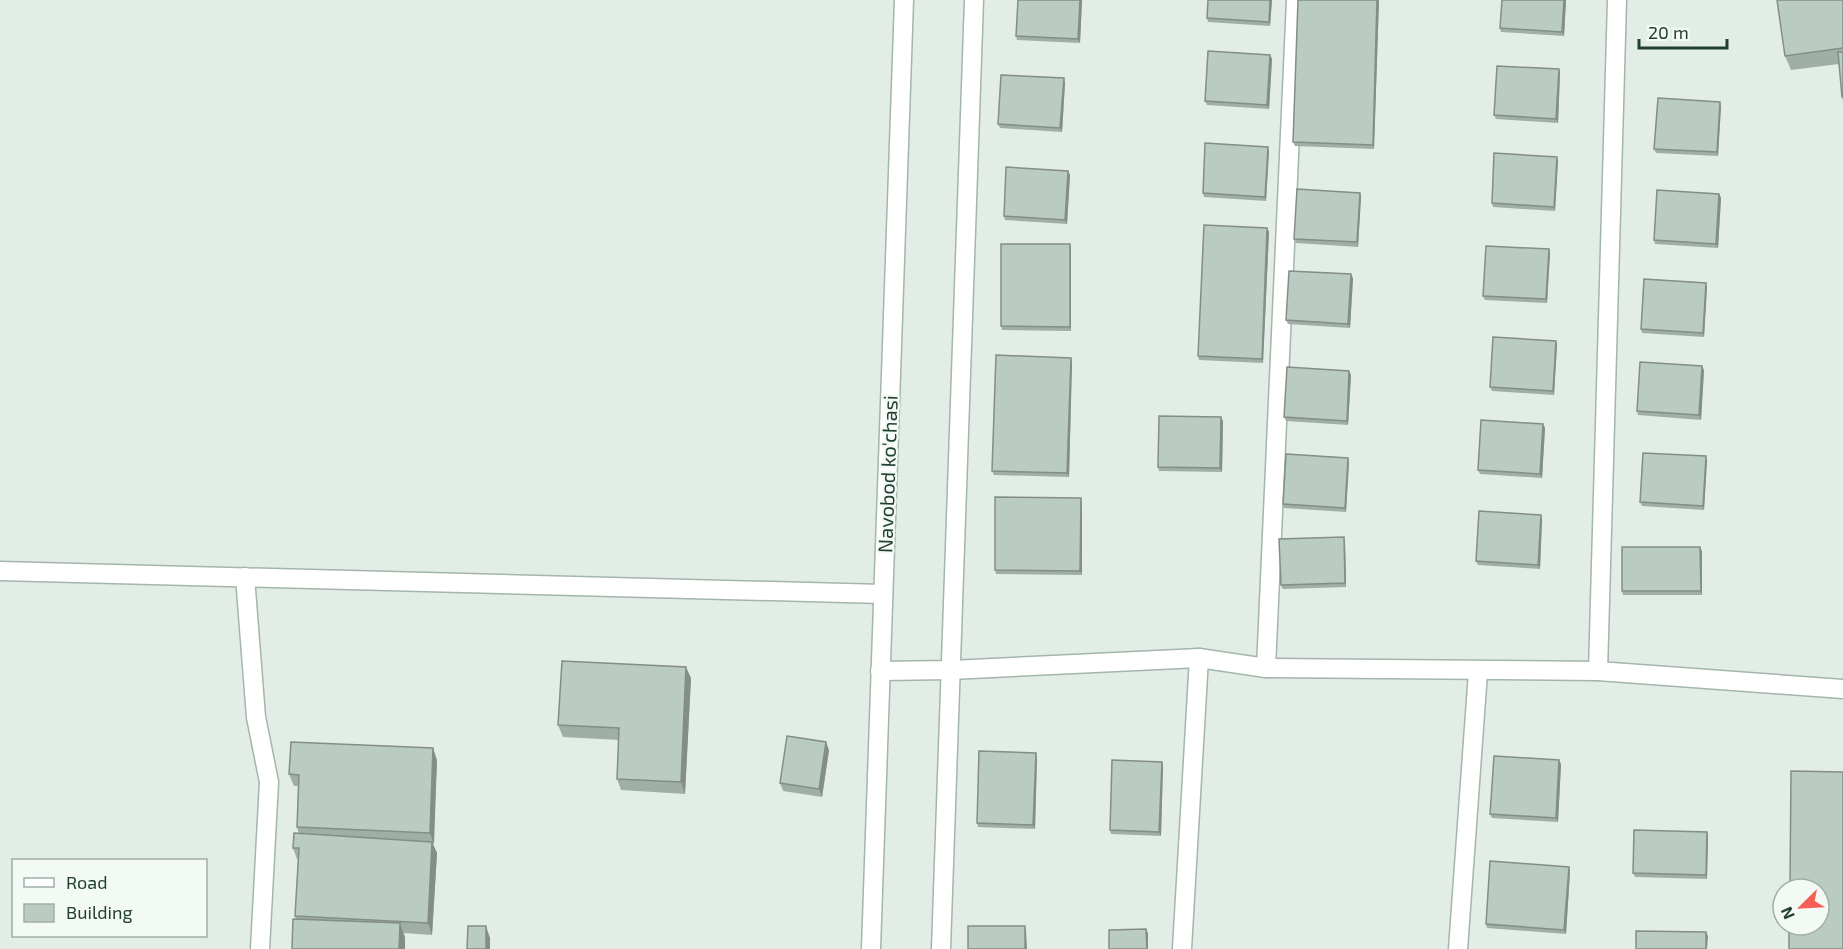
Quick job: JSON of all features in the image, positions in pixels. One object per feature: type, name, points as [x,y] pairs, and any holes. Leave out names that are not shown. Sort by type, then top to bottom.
[{"type":"street","name":"Navobod ko'chasi","points":[[871,949],[904,0]]},
{"type":"street","points":[[941,949],[974,0]]},
{"type":"street","points":[[1266,668],[1296,0]]},
{"type":"street","points":[[1598,671],[1617,0]]},
{"type":"street","points":[[0,571],[883,594]]},
{"type":"street","points":[[245,577],[256,717],[269,782],[260,949]]},
{"type":"street","points":[[1182,949],[1199,658]]},
{"type":"street","points":[[880,671],[951,670],[1199,658],[1266,668],[1478,672],[1598,671],[1843,689]]},
{"type":"street","points":[[1458,949],[1478,672]]},
{"type":"building","points":[[1018,0],[1080,0],[1078,39],[1016,36]]},
{"type":"building","points":[[1208,0],[1270,0],[1269,22],[1207,18]]},
{"type":"building","points":[[1298,0],[1377,0],[1373,145],[1293,142]]},
{"type":"building","points":[[1502,0],[1564,0],[1562,32],[1500,28]]},
{"type":"building","points":[[1777,0],[1843,0],[1843,48],[1785,56]]},
{"type":"building","points":[[1208,51],[1270,55],[1267,105],[1205,101]]},
{"type":"building","points":[[1838,52],[1843,52],[1843,97],[1842,97]]},
{"type":"building","points":[[1497,66],[1559,69],[1556,119],[1494,115]]},
{"type":"building","points":[[1001,75],[1064,78],[1060,128],[998,124]]},
{"type":"building","points":[[1658,98],[1720,102],[1717,152],[1654,149]]},
{"type":"building","points":[[1205,143],[1268,147],[1265,197],[1203,193]]},
{"type":"building","points":[[1494,153],[1557,157],[1554,207],[1492,203]]},
{"type":"building","points":[[1006,167],[1068,171],[1065,220],[1004,216]]},
{"type":"building","points":[[1297,189],[1360,193],[1357,242],[1294,239]]},
{"type":"building","points":[[1657,190],[1719,194],[1716,244],[1654,240]]},
{"type":"building","points":[[1204,225],[1267,228],[1262,359],[1198,356]]},
{"type":"building","points":[[1001,244],[1070,244],[1070,327],[1001,326]]},
{"type":"building","points":[[1486,246],[1549,249],[1546,299],[1483,296]]},
{"type":"building","points":[[1289,271],[1351,274],[1348,324],[1286,320]]},
{"type":"building","points":[[1644,279],[1706,283],[1703,333],[1641,329]]},
{"type":"building","points":[[1493,337],[1556,341],[1553,391],[1490,387]]},
{"type":"building","points":[[996,355],[1071,358],[1067,473],[992,471]]},
{"type":"building","points":[[1640,362],[1702,366],[1699,415],[1637,411]]},
{"type":"building","points":[[1287,367],[1349,371],[1347,421],[1284,417]]},
{"type":"building","points":[[1159,416],[1221,417],[1220,468],[1158,467]]},
{"type":"building","points":[[1481,420],[1543,424],[1540,474],[1478,470]]},
{"type":"building","points":[[1643,453],[1706,456],[1703,506],[1640,502]]},
{"type":"building","points":[[1286,454],[1348,458],[1345,508],[1283,504]]},
{"type":"building","points":[[995,497],[1081,498],[1080,571],[995,570]]},
{"type":"building","points":[[1479,511],[1541,515],[1538,565],[1476,561]]},
{"type":"building","points":[[1344,537],[1345,583],[1281,585],[1279,539]]},
{"type":"building","points":[[1622,547],[1700,547],[1701,591],[1622,591]]},
{"type":"building","points":[[562,661],[686,667],[681,782],[617,779],[619,728],[558,725]]},
{"type":"building","points":[[787,736],[826,742],[819,789],[780,783]]},
{"type":"building","points":[[291,742],[433,748],[430,833],[297,827],[299,775],[289,774]]},
{"type":"building","points":[[979,751],[1036,753],[1033,825],[977,823]]},
{"type":"building","points":[[1494,756],[1559,760],[1556,818],[1490,814]]},
{"type":"building","points":[[1112,760],[1162,762],[1159,832],[1110,830]]},
{"type":"building","points":[[1791,771],[1843,772],[1843,949],[1789,949],[1789,937],[1831,937],[1831,877],[1790,877]]},
{"type":"building","points":[[1634,830],[1707,832],[1706,875],[1633,873]]},
{"type":"building","points":[[294,833],[432,842],[428,923],[295,916],[299,848],[293,848]]},
{"type":"building","points":[[1490,861],[1569,867],[1564,930],[1486,924]]},
{"type":"building","points":[[293,919],[400,923],[399,949],[292,949]]},
{"type":"building","points":[[468,926],[486,926],[486,949],[467,949]]},
{"type":"building","points":[[968,926],[1025,926],[1025,949],[968,949]]},
{"type":"building","points":[[1146,929],[1147,949],[1109,949],[1109,930]]},
{"type":"building","points":[[1636,931],[1706,932],[1706,949],[1636,949]]}]
